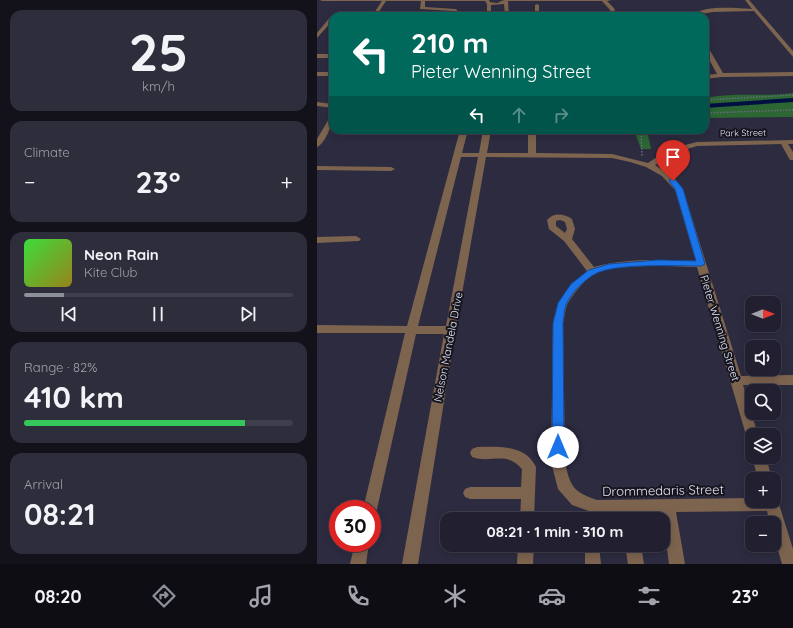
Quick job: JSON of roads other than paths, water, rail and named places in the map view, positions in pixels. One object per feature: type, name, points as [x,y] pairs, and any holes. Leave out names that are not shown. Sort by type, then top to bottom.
[{"type":"street","points":[[321,0],[487,1],[500,3],[506,0],[611,0]]},
{"type":"street","points":[[342,6],[347,0]]},
{"type":"street","points":[[377,12],[385,0]]},
{"type":"street","points":[[423,0],[422,8],[455,10],[456,12]]},
{"type":"street","points":[[506,0],[507,12]]},
{"type":"street","points":[[747,0],[792,53]]},
{"type":"street","points":[[487,1],[488,12]]},
{"type":"street","points":[[604,1],[613,12]]},
{"type":"street","points":[[537,5],[537,12]]},
{"type":"street","points":[[709,12],[756,10]]},
{"type":"street","points":[[317,36],[329,21]]},
{"type":"street","points":[[709,53],[721,75]]},
{"type":"street","points":[[317,56],[329,56]]},
{"type":"street","points":[[317,74],[329,74]]},
{"type":"street","points":[[709,76],[793,74]]},
{"type":"street","points":[[317,104],[329,106]]},
{"type":"street","points":[[317,145],[329,125]]},
{"type":"street","points":[[372,500],[411,330],[459,155],[463,134]]},
{"type":"street","name":"Nelson Mandela Drive","points":[[410,564],[435,414],[452,330],[486,134]]},
{"type":"street","points":[[532,134],[532,155]]},
{"type":"street","points":[[783,142],[793,158]]},
{"type":"street","name":"Park Street","points":[[647,164],[672,151],[697,144],[793,142]]},
{"type":"street","name":"Pieter Wenning Street","points":[[459,155],[612,156],[647,164],[673,181],[679,189],[750,428]]},
{"type":"street","points":[[317,168],[391,169]]},
{"type":"street","points":[[317,240],[356,239]]},
{"type":"street","points":[[567,239],[592,272]]},
{"type":"street","name":"Drommedaris Street","points":[[701,264],[633,263],[609,266],[592,272],[575,286],[561,305],[558,323],[558,462],[563,486],[577,500],[597,506],[667,506],[745,503]]},
{"type":"street","points":[[317,329],[452,330]]},
{"type":"street","points":[[736,381],[793,380]]},
{"type":"street","points":[[477,453],[514,453],[520,456],[529,466],[527,512]]},
{"type":"street","points":[[470,493],[528,493]]},
{"type":"street","points":[[667,506],[677,564]]},
{"type":"street","points":[[774,508],[790,564]]},
{"type":"street","points":[[358,564],[360,552]]},
{"type":"street","points":[[525,564],[526,552]]},
{"type":"street","points":[[593,552],[593,564]]},
{"type":"street","points":[[634,552],[635,564]]},
{"type":"waterway","points":[[709,106],[793,100]]}]
